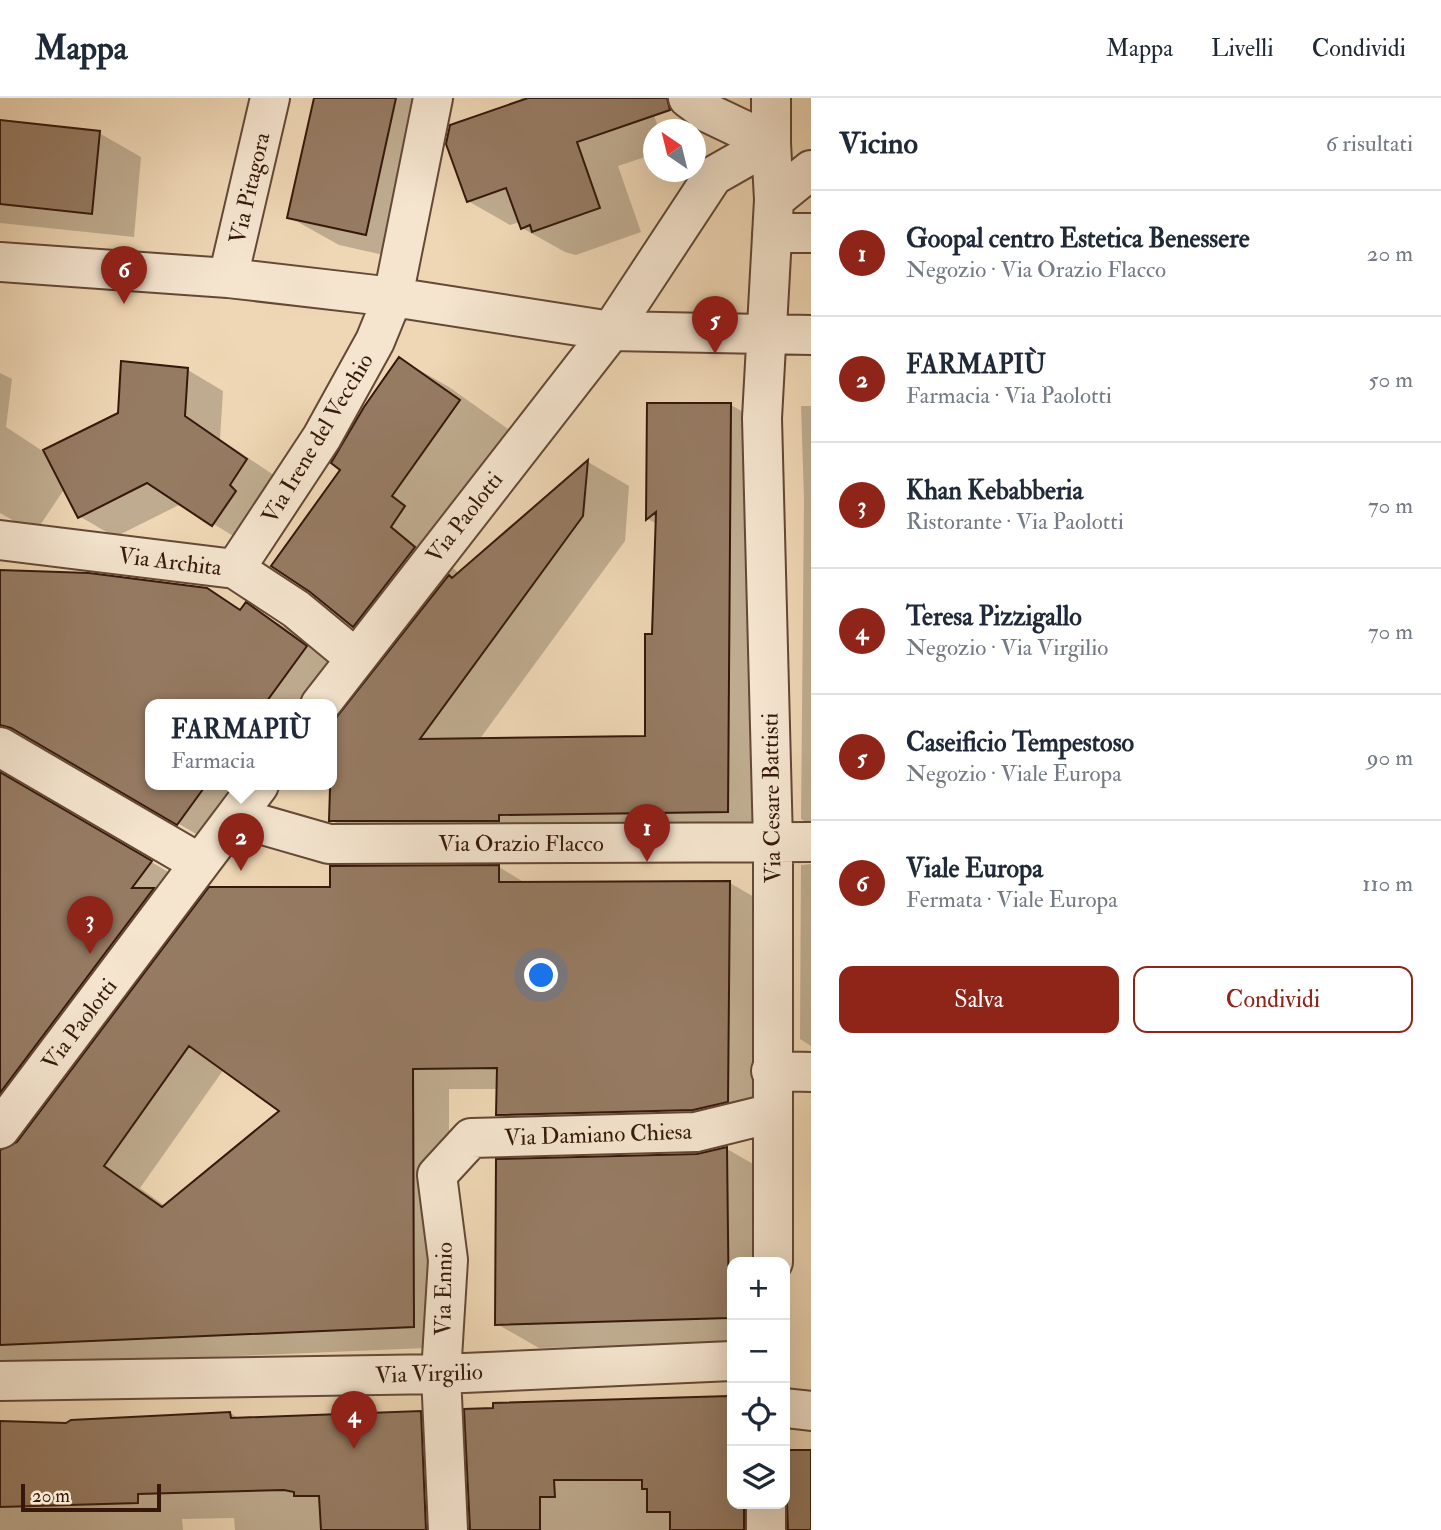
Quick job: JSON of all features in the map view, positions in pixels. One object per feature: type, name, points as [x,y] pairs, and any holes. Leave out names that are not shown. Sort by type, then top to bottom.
[{"type":"street","name":"Via Pitagora","points":[[228,278],[270,98]]},
{"type":"street","name":"Via Irene del Vecchio","points":[[235,569],[322,437],[375,341],[393,297],[433,98]]},
{"type":"street","points":[[688,98],[708,113],[771,143]]},
{"type":"street","points":[[771,98],[773,217]]},
{"type":"street","points":[[611,331],[713,176],[771,143]]},
{"type":"street","points":[[773,217],[811,170]]},
{"type":"street","points":[[773,217],[811,233]]},
{"type":"street","name":"Via Cesare Battisti","points":[[773,217],[762,418],[773,842],[773,1257]]},
{"type":"street","points":[[0,262],[228,278],[393,297],[611,331],[811,335]]},
{"type":"street","name":"Via Paolotti","points":[[324,699],[354,657],[611,331]]},
{"type":"street","name":"Via Archita","points":[[0,540],[235,569],[296,609],[354,657]]},
{"type":"street","points":[[0,747],[199,863]]},
{"type":"street","name":"Via Paolotti","points":[[0,1129],[255,790]]},
{"type":"street","name":"Via Orazio Flacco","points":[[235,817],[329,844],[811,842]]},
{"type":"street","points":[[771,1071],[811,1072]]},
{"type":"street","name":"Via Damiano Chiesa","points":[[437,1175],[471,1138],[696,1132],[773,1113]]},
{"type":"street","name":"Via Ennio","points":[[437,1175],[448,1260],[441,1374],[448,1530]]},
{"type":"street","name":"Via Virgilio","points":[[0,1381],[441,1374],[727,1361]]},
{"type":"street","points":[[790,1409],[811,1411]]},
{"type":"street","points":[[766,1509],[766,1530]]},
{"type":"building","points":[[314,98],[396,98],[366,235],[287,218]]},
{"type":"building","points":[[528,98],[667,98],[670,110],[577,142],[600,208],[532,232],[530,225],[521,229],[506,188],[467,202],[446,144],[450,125]]},
{"type":"building","points":[[0,120],[100,131],[92,214],[0,204]]},
{"type":"building","points":[[399,357],[460,400],[392,496],[405,506],[391,527],[415,547],[353,627],[310,592],[271,566],[340,470],[331,463],[364,407]]},
{"type":"building","points":[[121,361],[188,368],[185,416],[247,459],[230,485],[236,491],[212,526],[147,483],[78,518],[43,450],[118,413]]},
{"type":"building","points":[[647,403],[731,403],[728,812],[499,815],[499,821],[329,821],[330,790],[337,790],[337,717],[449,575],[452,578],[588,460],[583,516],[420,739],[645,736],[645,634],[652,634],[656,512],[646,520]]},
{"type":"building","points":[[0,570],[89,573],[207,588],[240,610],[246,602],[307,646],[268,699],[145,699],[145,790],[202,790],[177,825],[11,728],[0,725]]},
{"type":"building","points":[[0,772],[152,861],[132,888],[154,888],[0,1093]]},
{"type":"building","points":[[499,865],[499,882],[730,881],[728,1102],[693,1110],[496,1115],[497,1068],[413,1069],[414,1327],[0,1345],[0,1150],[17,1142],[209,887],[330,887],[330,866]],"holes":[[[189,1046],[279,1111],[162,1207],[104,1166]]]},
{"type":"building","points":[[727,1147],[727,1318],[495,1325],[496,1159],[697,1154]]},
{"type":"building","points":[[727,1396],[727,1509],[744,1509],[744,1530],[670,1530],[670,1512],[647,1512],[647,1489],[642,1489],[642,1480],[554,1480],[555,1497],[540,1497],[540,1530],[470,1530],[464,1409],[493,1408],[493,1403]]},
{"type":"building","points":[[421,1411],[426,1530],[321,1530],[319,1496],[294,1496],[294,1492],[284,1490],[138,1494],[138,1503],[0,1507],[0,1421],[66,1423],[71,1420],[230,1412],[231,1418]]},
{"type":"building","points":[[790,1450],[811,1450],[811,1530],[788,1530]]},
{"type":"place","name":"Viale Europa","points":[[124,304]]},
{"type":"place","name":"Caseificio Tempestoso","points":[[715,354]]},
{"type":"place","name":"Goopal centro Estetica Benessere","points":[[647,862]]},
{"type":"place","name":"FARMAPIÙ","points":[[241,871]]},
{"type":"place","name":"Khan Kebabberia","points":[[90,954]]},
{"type":"place","name":"Teresa Pizzigallo","points":[[354,1449]]}]
